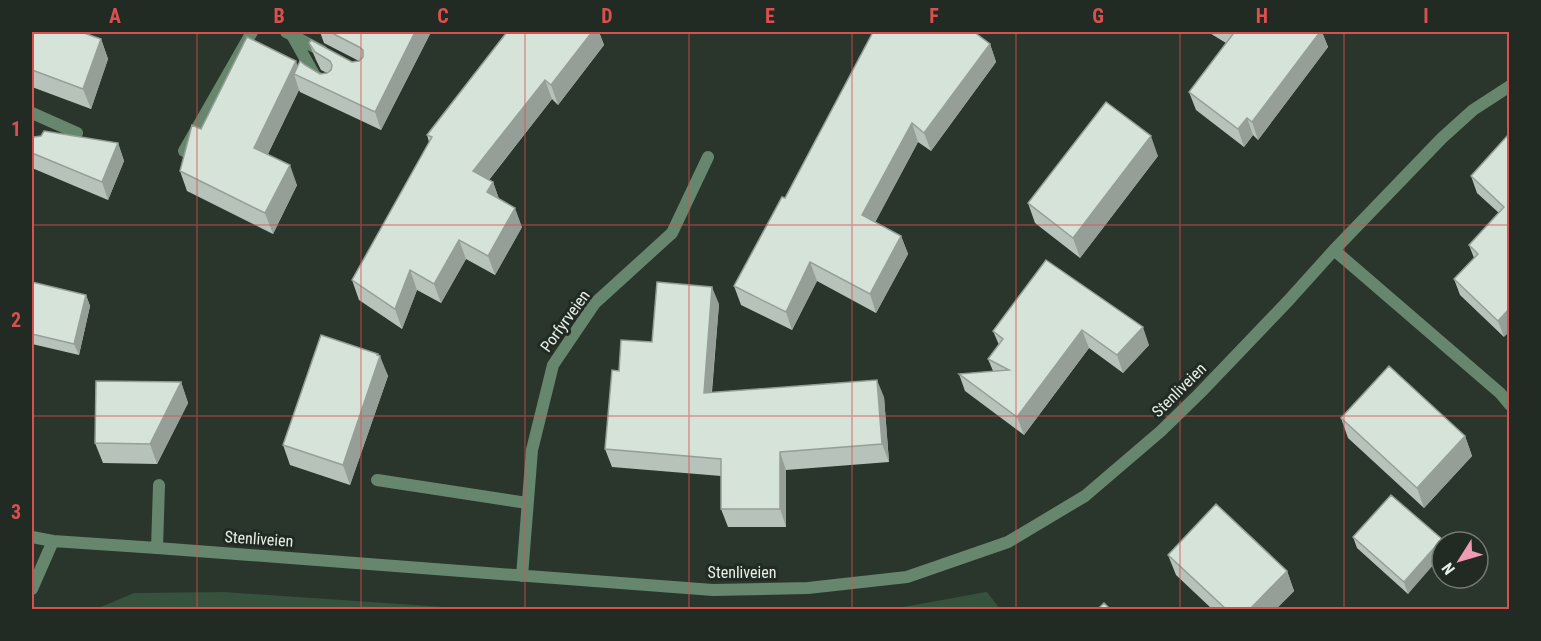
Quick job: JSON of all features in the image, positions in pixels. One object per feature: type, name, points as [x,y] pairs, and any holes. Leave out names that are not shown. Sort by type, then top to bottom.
[{"type":"street","points":[[184,151],[252,32]]},
{"type":"street","points":[[289,33],[332,56]]},
{"type":"street","points":[[289,33],[315,76],[330,84]]},
{"type":"street","name":"Stenliveien","points":[[32,537],[53,541],[713,590],[808,588],[907,577],[1008,542],[1085,496],[1161,431],[1200,393],[1442,138],[1473,110],[1509,86]]},
{"type":"street","points":[[32,113],[77,133]]},
{"type":"street","name":"Porfyrveien","points":[[522,576],[532,450],[553,365],[595,303],[672,233],[708,158]]},
{"type":"street","points":[[1334,250],[1500,393],[1509,405]]},
{"type":"street","points":[[377,480],[527,503]]},
{"type":"street","points":[[157,548],[159,485]]},
{"type":"street","points":[[32,589],[53,541]]},
{"type":"green space","points":[[224,592],[473,609],[96,609],[134,593]]},
{"type":"green space","points":[[986,592],[1000,609],[892,609]]},
{"type":"building","points":[[32,32],[81,32],[101,39],[83,89],[32,70]]},
{"type":"building","points":[[330,32],[415,32],[375,112],[294,74],[300,61],[320,74],[331,70],[330,61],[315,52],[309,43],[311,40],[352,62],[359,61],[363,57],[363,50]]},
{"type":"building","points":[[507,32],[592,32],[551,85],[545,80],[473,171],[493,182],[487,192],[515,208],[488,256],[459,240],[434,284],[410,270],[395,309],[352,280],[432,137],[427,135]]},
{"type":"building","points":[[873,32],[974,32],[990,44],[924,133],[912,123],[862,215],[901,236],[870,294],[810,262],[786,312],[734,286],[782,197],[785,198]]},
{"type":"building","points":[[1228,32],[1320,32],[1252,122],[1247,118],[1238,129],[1189,92],[1233,34]]},
{"type":"building","points":[[247,37],[296,61],[254,148],[290,165],[265,213],[180,171],[192,125],[201,129]]},
{"type":"building","points":[[1106,102],[1151,136],[1073,238],[1028,203]]},
{"type":"building","points":[[44,131],[118,143],[102,182],[32,153],[32,136],[41,136]]},
{"type":"building","points":[[1509,134],[1509,309],[1498,321],[1454,279],[1478,254],[1469,245],[1504,207],[1471,176]]},
{"type":"building","points":[[1046,260],[1143,327],[1117,355],[1082,330],[1017,417],[959,374],[1009,370],[988,359],[1003,339],[993,331]]},
{"type":"building","points":[[32,282],[86,295],[74,344],[32,334]]},
{"type":"building","points":[[657,282],[712,287],[704,393],[877,380],[882,444],[780,452],[780,509],[721,509],[721,459],[605,449],[612,370],[619,371],[621,340],[652,342]]},
{"type":"building","points":[[321,335],[380,356],[343,465],[283,445]]},
{"type":"building","points":[[1389,366],[1465,436],[1417,488],[1341,418]]},
{"type":"building","points":[[96,381],[181,382],[150,444],[95,443]]},
{"type":"building","points":[[1391,495],[1432,530],[1430,553],[1404,582],[1353,537]]},
{"type":"building","points":[[1216,504],[1287,571],[1250,609],[1226,609],[1168,555]]},
{"type":"building","points":[[1104,603],[1110,609],[1098,609]]}]
